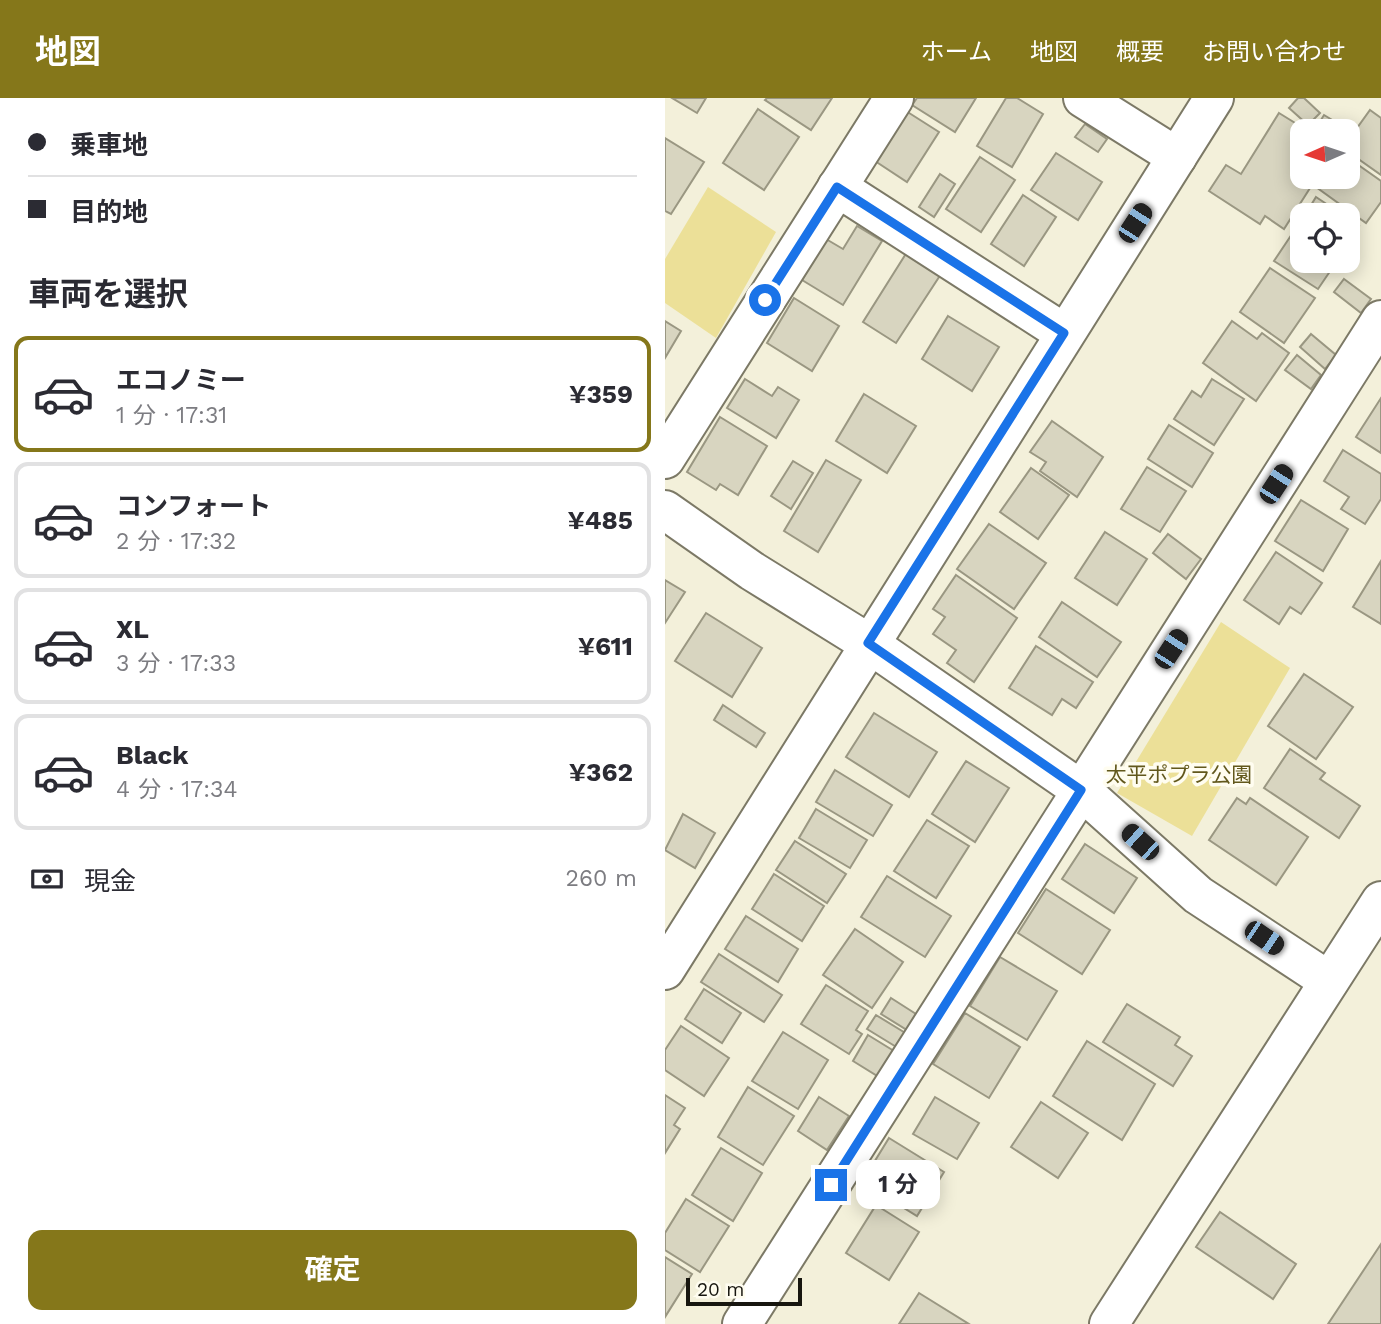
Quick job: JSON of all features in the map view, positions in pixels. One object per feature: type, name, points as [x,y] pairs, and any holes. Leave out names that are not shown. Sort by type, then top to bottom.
[{"type":"street","points":[[665,459],[894,98]]},
{"type":"street","points":[[1083,98],[1177,157]]},
{"type":"street","points":[[665,970],[868,643],[1214,98]]},
{"type":"street","points":[[837,187],[1064,333]]},
{"type":"street","points":[[742,1324],[1381,320]]},
{"type":"street","points":[[665,510],[752,571],[868,643],[1081,790],[1198,895],[1329,981]]},
{"type":"street","points":[[1109,1324],[1381,901]]},
{"type":"green space","points":[[708,187],[776,232],[716,338],[665,303],[665,259]]},
{"type":"green space","name":"太平ポプラ公園","points":[[1221,622],[1290,668],[1192,836],[1117,793]]},
{"type":"building","points":[[672,98],[706,98],[697,113]]},
{"type":"building","points":[[832,98],[811,130],[765,100]]},
{"type":"building","points":[[917,98],[976,98],[955,132],[912,105]]},
{"type":"building","points":[[1006,98],[1017,98],[1043,114],[1012,167],[977,146]]},
{"type":"building","points":[[1298,98],[1304,98],[1320,113],[1314,119],[1301,119],[1289,108]]},
{"type":"building","points":[[758,109],[799,137],[764,190],[723,163]]},
{"type":"building","points":[[1370,110],[1381,118],[1381,175],[1360,160],[1360,124]]},
{"type":"building","points":[[906,111],[939,132],[907,182],[875,161]]},
{"type":"building","points":[[1279,113],[1290,120],[1290,189],[1309,189],[1300,203],[1290,203],[1290,220],[1284,229],[1265,216],[1260,224],[1209,191],[1226,165],[1241,174]]},
{"type":"building","points":[[1085,124],[1107,139],[1098,152],[1075,137]]},
{"type":"building","points":[[665,138],[704,162],[671,214],[665,211]]},
{"type":"building","points":[[1056,153],[1102,182],[1078,220],[1031,190]]},
{"type":"building","points":[[980,157],[1015,180],[981,232],[946,209]]},
{"type":"building","points":[[1360,166],[1381,181],[1381,202],[1366,223],[1360,219],[1360,203],[1338,203],[1319,189],[1360,189]]},
{"type":"building","points":[[940,174],[955,184],[934,217],[919,207]]},
{"type":"building","points":[[1023,195],[1056,217],[1024,266],[991,244]]},
{"type":"building","points":[[1316,197],[1325,203],[1312,203]]},
{"type":"building","points":[[857,226],[882,241],[843,305],[802,280],[826,239],[843,249]]},
{"type":"building","points":[[1290,237],[1290,271],[1274,261]]},
{"type":"building","points":[[907,252],[941,274],[896,343],[863,322]]},
{"type":"building","points":[[1270,268],[1315,298],[1284,343],[1240,312]]},
{"type":"building","points":[[1293,273],[1329,273],[1318,289]]},
{"type":"building","points":[[1344,279],[1371,299],[1361,313],[1334,292]]},
{"type":"building","points":[[794,298],[839,326],[812,371],[767,343]]},
{"type":"building","points":[[948,316],[999,347],[972,391],[922,359]]},
{"type":"building","points":[[665,321],[681,331],[665,358]]},
{"type":"building","points":[[1232,321],[1257,339],[1262,333],[1289,353],[1256,401],[1203,363]]},
{"type":"building","points":[[1311,334],[1336,355],[1325,369],[1300,347]]},
{"type":"building","points":[[1297,355],[1321,375],[1311,389],[1285,370]]},
{"type":"building","points":[[745,379],[772,396],[778,387],[799,400],[776,438],[727,408]]},
{"type":"building","points":[[1212,379],[1244,399],[1214,445],[1174,419],[1192,391],[1201,397]]},
{"type":"building","points":[[864,394],[916,426],[887,473],[836,441]]},
{"type":"building","points":[[1381,398],[1381,453],[1356,437]]},
{"type":"building","points":[[720,417],[767,446],[738,495],[720,484],[716,490],[687,472]]},
{"type":"building","points":[[1052,421],[1103,457],[1077,497],[1040,471],[1046,462],[1030,452]]},
{"type":"building","points":[[1169,425],[1213,453],[1192,487],[1148,459]]},
{"type":"building","points":[[1343,450],[1381,474],[1381,499],[1365,524],[1341,509],[1349,497],[1324,481]]},
{"type":"building","points":[[826,460],[861,480],[818,552],[784,531]]},
{"type":"building","points":[[793,461],[813,473],[791,509],[771,496]]},
{"type":"building","points":[[1147,467],[1186,491],[1160,532],[1121,509]]},
{"type":"building","points":[[1031,468],[1069,495],[1038,539],[1000,512]]},
{"type":"building","points":[[1301,500],[1348,529],[1323,571],[1275,541]]},
{"type":"building","points":[[989,524],[1046,563],[1014,609],[957,569]]},
{"type":"building","points":[[1105,532],[1147,559],[1117,605],[1075,578]]},
{"type":"building","points":[[1168,534],[1201,559],[1186,579],[1153,553]]},
{"type":"building","points":[[1276,552],[1322,583],[1301,614],[1290,607],[1279,624],[1244,600]]},
{"type":"building","points":[[1381,561],[1381,624],[1353,607]]},
{"type":"building","points":[[956,575],[1017,618],[974,682],[947,663],[956,650],[933,634],[945,617],[933,609]]},
{"type":"building","points":[[665,580],[685,592],[665,623]]},
{"type":"building","points":[[1062,602],[1121,642],[1097,677],[1039,637]]},
{"type":"building","points":[[706,613],[762,648],[732,697],[675,661]]},
{"type":"building","points":[[1036,646],[1093,682],[1076,708],[1062,699],[1052,715],[1009,688]]},
{"type":"building","points":[[1304,674],[1353,707],[1316,759],[1268,726]]},
{"type":"building","points":[[723,705],[765,733],[756,747],[714,720]]},
{"type":"building","points":[[874,713],[937,752],[909,797],[846,757]]},
{"type":"building","points":[[1290,749],[1325,773],[1320,779],[1360,806],[1339,838],[1264,788]]},
{"type":"building","points":[[966,761],[1009,788],[975,842],[932,814]]},
{"type":"building","points":[[835,770],[892,805],[873,836],[816,802]]},
{"type":"building","points":[[1237,798],[1246,804],[1250,798],[1308,837],[1276,885],[1209,840]]},
{"type":"building","points":[[816,809],[867,840],[850,868],[799,838]]},
{"type":"building","points":[[683,814],[715,833],[695,868],[665,850]]},
{"type":"building","points":[[927,820],[969,846],[936,898],[894,871]]},
{"type":"building","points":[[795,841],[846,874],[827,903],[776,870]]},
{"type":"building","points":[[1085,844],[1137,878],[1114,913],[1062,879]]},
{"type":"building","points":[[774,874],[824,906],[802,941],[752,909]]},
{"type":"building","points":[[887,876],[951,916],[925,957],[861,917]]},
{"type":"building","points":[[1046,889],[1110,930],[1082,974],[1018,933]]},
{"type":"building","points":[[746,916],[798,949],[778,982],[725,949]]},
{"type":"building","points":[[855,929],[903,962],[872,1008],[823,975]]},
{"type":"building","points":[[719,954],[782,995],[764,1022],[701,982]]},
{"type":"building","points":[[1000,957],[1057,991],[1027,1040],[970,1006]]},
{"type":"building","points":[[826,985],[868,1011],[856,1030],[862,1034],[849,1054],[801,1024]]},
{"type":"building","points":[[704,989],[741,1013],[722,1043],[685,1019]]},
{"type":"building","points":[[891,998],[916,1014],[907,1030],[881,1014]]},
{"type":"building","points":[[1127,1004],[1180,1037],[1175,1045],[1192,1056],[1173,1086],[1103,1042]]},
{"type":"building","points":[[965,1013],[1020,1047],[989,1098],[933,1064]]},
{"type":"building","points":[[876,1015],[907,1034],[898,1048],[867,1029]]},
{"type":"building","points":[[681,1026],[729,1058],[704,1096],[665,1070],[665,1050]]},
{"type":"building","points":[[783,1032],[828,1060],[798,1109],[752,1081]]},
{"type":"building","points":[[868,1035],[894,1051],[879,1077],[853,1061]]},
{"type":"building","points":[[1087,1041],[1155,1084],[1122,1140],[1053,1096]]},
{"type":"building","points":[[748,1087],[794,1116],[763,1165],[718,1137]]},
{"type":"building","points":[[665,1095],[685,1108],[674,1125],[680,1129],[665,1153]]},
{"type":"building","points":[[819,1097],[849,1116],[827,1150],[798,1131]]},
{"type":"building","points":[[935,1097],[979,1123],[957,1159],[913,1134]]},
{"type":"building","points":[[1041,1102],[1088,1133],[1058,1178],[1011,1147]]},
{"type":"building","points":[[889,1138],[944,1172],[917,1216],[862,1182]]},
{"type":"building","points":[[721,1148],[762,1173],[733,1221],[692,1195]]},
{"type":"building","points":[[686,1199],[729,1226],[700,1272],[665,1250],[665,1233]]},
{"type":"building","points":[[876,1205],[919,1232],[889,1280],[846,1253]]},
{"type":"building","points":[[1220,1212],[1296,1264],[1273,1299],[1196,1247]]},
{"type":"building","points":[[1381,1244],[1381,1324],[1328,1324]]},
{"type":"building","points":[[665,1257],[692,1274],[665,1317]]},
{"type":"building","points":[[919,1293],[969,1324],[899,1324]]},
{"type":"route","points":[[765,300],[837,187],[1064,333],[868,643],[1081,790],[831,1185]]}]
